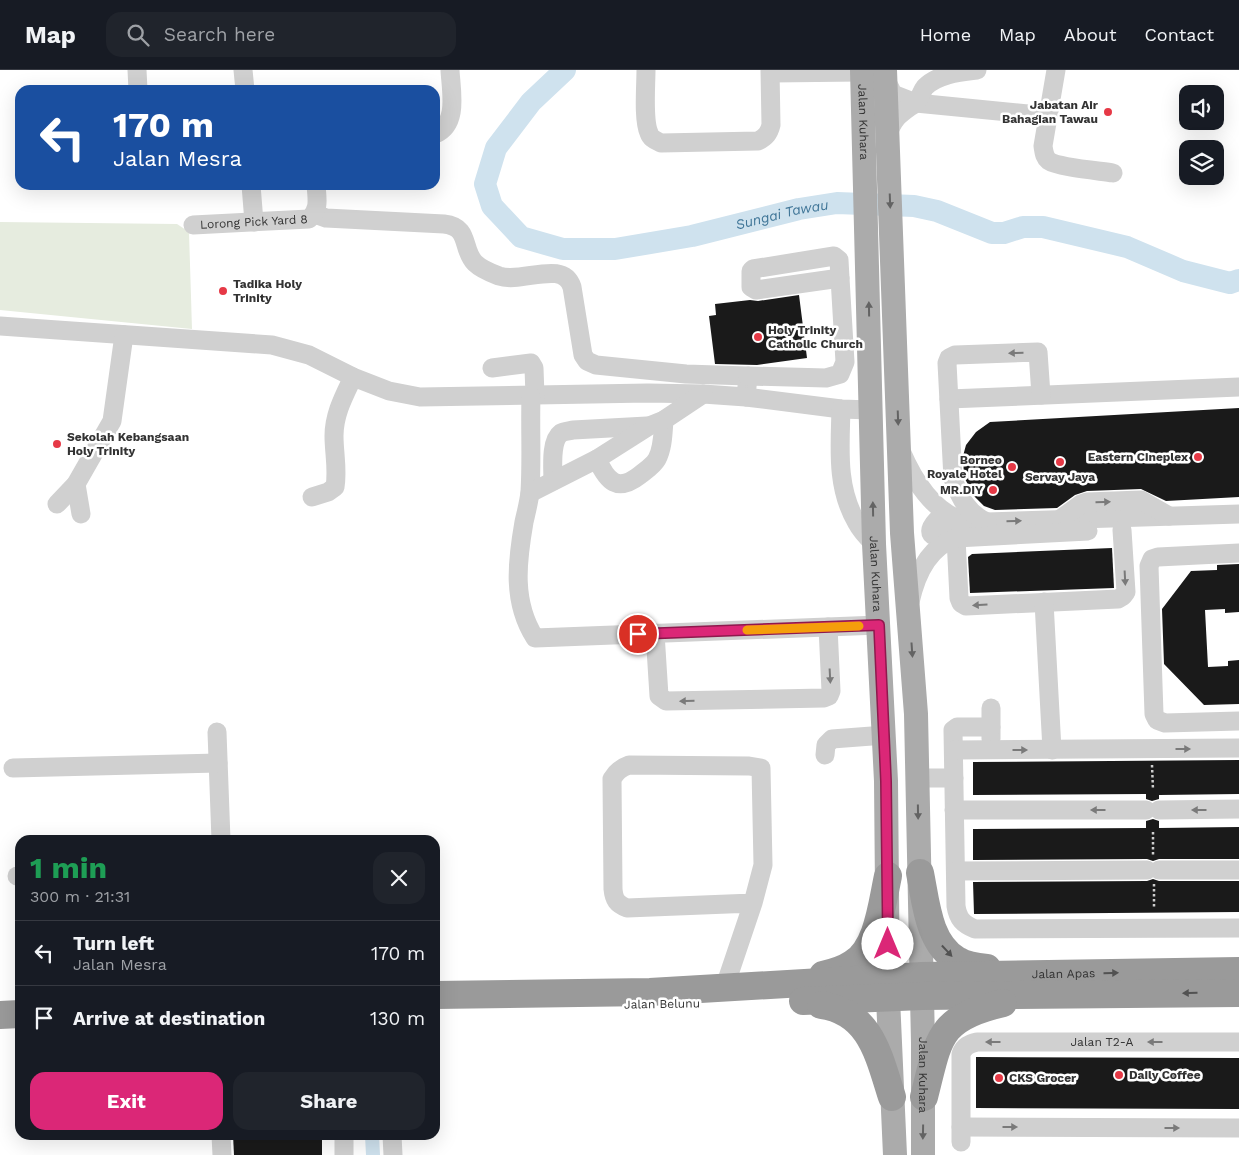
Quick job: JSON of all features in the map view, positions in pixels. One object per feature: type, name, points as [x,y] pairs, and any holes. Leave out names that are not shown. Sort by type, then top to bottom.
[{"type":"highway","points":[[920,873],[930,922],[936,937],[944,949],[956,960],[969,966],[1041,984]]},
{"type":"highway","points":[[793,993],[853,964],[867,949],[875,933],[888,876]]},
{"type":"highway","name":"Jalan Apas","points":[[888,988],[1041,984],[1239,971]]},
{"type":"highway","points":[[924,1098],[938,1044],[946,1031],[958,1019],[1041,984]]},
{"type":"highway","name":"Jalan Apas","points":[[1041,984],[1239,993]]},
{"type":"highway","name":"Jalan Belunu","points":[[440,995],[650,992],[724,988],[793,993]]},
{"type":"highway","name":"Jalan Belunu","points":[[440,1008],[888,988]]},
{"type":"highway","points":[[793,993],[852,1016],[867,1032],[876,1049],[892,1097]]},
{"type":"highway","points":[[0,1000],[15,1000]]},
{"type":"highway","points":[[0,1015],[15,1014]]},
{"type":"main road","name":"Jalan Kuhara","points":[[874,72],[887,136],[902,533],[916,714],[924,1098],[923,1155]]},
{"type":"main road","name":"Jalan Kuhara","points":[[874,72],[865,174],[866,229],[874,544],[885,735],[888,988],[895,1155]]},
{"type":"main road","points":[[871,410],[883,396],[882,339],[893,279]]},
{"type":"street","points":[[137,70],[138,85]]},
{"type":"street","points":[[243,70],[244,85]]},
{"type":"street","points":[[440,131],[447,126],[452,114],[450,70]]},
{"type":"street","points":[[646,70],[646,124],[652,139],[660,143],[758,141],[764,138],[769,132],[771,125],[770,72],[874,72],[892,94],[916,103],[1048,116]]},
{"type":"street","points":[[887,136],[891,124],[897,116],[905,108],[916,103],[925,88],[937,80],[952,74],[977,70]]},
{"type":"street","points":[[1056,70],[1043,146],[1044,154],[1049,161],[1113,173]]},
{"type":"street","points":[[251,190],[254,222]]},
{"type":"street","name":"Lorong Pick Yard 8","points":[[193,225],[309,218],[315,214],[317,206],[316,190]]},
{"type":"street","points":[[315,214],[326,218],[450,225],[460,231],[470,256],[475,263],[499,276],[519,278],[552,273],[559,273],[565,276],[570,280],[572,287],[582,355],[596,365],[686,374],[826,378],[840,374],[845,362],[840,278]]},
{"type":"street","points":[[0,326],[272,345],[309,355],[353,377],[389,391],[420,397],[648,393],[703,394],[746,397],[842,409],[871,410]]},
{"type":"street","points":[[57,504],[76,484],[112,421],[124,335]]},
{"type":"street","points":[[987,522],[978,518],[967,508],[959,495],[953,479],[947,363],[949,358],[955,355],[1038,352],[1040,395]]},
{"type":"street","points":[[492,368],[532,363],[534,368],[530,493],[518,556],[517,581],[520,604],[527,626],[535,638],[879,625]]},
{"type":"street","points":[[746,397],[748,376]]},
{"type":"street","points":[[312,497],[328,492],[336,487],[334,434],[340,403],[353,377]]},
{"type":"street","points":[[949,399],[1239,387]]},
{"type":"street","points":[[530,493],[597,458],[703,394]]},
{"type":"street","points":[[842,409],[840,461],[842,482],[848,505],[857,524],[874,544]]},
{"type":"street","points":[[597,458],[604,475],[612,482],[625,484],[634,480],[651,468],[658,458],[657,423]]},
{"type":"street","points":[[553,481],[553,452],[556,439],[562,433],[573,430],[657,423]]},
{"type":"street","points":[[899,445],[910,472],[925,493],[959,530],[961,603],[966,606],[1118,599],[1126,592],[1122,530]]},
{"type":"street","points":[[76,484],[81,514]]},
{"type":"street","points":[[908,608],[914,583],[928,558],[959,530],[987,522],[1239,514]]},
{"type":"street","points":[[959,530],[1122,530],[1239,524]]},
{"type":"street","points":[[1239,553],[1158,557],[1152,559],[1149,566],[1154,714],[1157,720],[1165,723],[1239,721]]},
{"type":"street","points":[[1044,602],[1052,750]]},
{"type":"street","points":[[655,633],[657,684],[659,696],[666,701],[824,698],[829,696],[831,691],[828,627]]},
{"type":"street","points":[[991,708],[992,750]]},
{"type":"street","points":[[991,727],[955,728],[954,810],[958,915],[961,922],[975,929],[1239,928]]},
{"type":"street","points":[[217,732],[221,835]]},
{"type":"street","points":[[826,755],[826,745],[832,739],[885,735]]},
{"type":"street","points":[[954,750],[1239,748]]},
{"type":"street","points":[[12,768],[218,763]]},
{"type":"street","points":[[724,988],[753,903],[763,865],[761,768],[749,766],[629,765],[622,767],[616,773],[612,780],[613,890],[614,898],[619,905],[627,908],[753,903]]},
{"type":"street","points":[[918,778],[954,778]]},
{"type":"street","points":[[954,810],[1239,810]]},
{"type":"street","points":[[956,871],[1239,870]]},
{"type":"street","name":"Jalan T2-A","points":[[1239,1042],[977,1042],[965,1047],[961,1054],[961,1134],[1239,1128]]},
{"type":"street","points":[[221,1140],[222,1155]]},
{"type":"street","points":[[344,1140],[344,1155]]},
{"type":"street","points":[[392,1140],[392,1155]]},
{"type":"path","points":[[1152,765],[1153,790]]},
{"type":"path","points":[[1153,832],[1154,908]]},
{"type":"shaded area","points":[[0,222],[177,224],[189,232],[192,329],[0,310]]},
{"type":"building","name":"Holy Trinity Catholic Church","points":[[799,295],[807,358],[757,365],[715,364],[709,316],[716,315],[715,304],[750,300],[758,301]]},
{"type":"building","points":[[1239,408],[1239,497],[1166,501],[1141,489],[1087,491],[1075,495],[1057,508],[995,510],[984,506],[974,496],[964,477],[963,456],[966,445],[976,432],[990,422]]},
{"type":"building","points":[[1112,548],[1114,588],[970,593],[968,557],[972,554]]},
{"type":"building","points":[[1239,564],[1239,612],[1225,613],[1225,609],[1205,610],[1208,667],[1228,666],[1228,661],[1239,660],[1239,704],[1204,705],[1164,664],[1162,609],[1191,571],[1217,570],[1217,565]]},
{"type":"building","points":[[1239,760],[1239,794],[1159,795],[1159,799],[1152,801],[1146,799],[1146,794],[973,795],[973,762]]},
{"type":"building","points":[[1153,819],[1159,821],[1159,828],[1239,827],[1239,859],[1159,859],[1153,861],[1147,859],[973,860],[973,829],[1146,828],[1146,821]]},
{"type":"building","points":[[1153,879],[1159,881],[1239,881],[1239,912],[974,914],[973,882],[1147,881]]},
{"type":"building","points":[[976,1057],[1239,1058],[1239,1109],[976,1108]]},
{"type":"building","points":[[233,1140],[322,1140],[322,1155],[234,1155]]},
{"type":"waterway","name":"Sungai Tawau","points":[[565,70],[531,102],[496,148],[485,184],[492,206],[521,237],[563,249],[615,249],[692,236],[799,209],[837,203],[914,206],[937,211],[992,233],[1004,233],[1023,227],[1043,227],[1127,247],[1183,271],[1230,283],[1239,280]]},
{"type":"waterway","points":[[372,1140],[373,1155]]},
{"type":"slow traffic","points":[[747,630],[859,626]]},
{"type":"place","name":"Jabatan Air Bahagian Tawau","points":[[1108,112]]},
{"type":"place","name":"Tadika Holy Trinity","points":[[223,291]]},
{"type":"place","name":"Holy Trinity Catholic Church","points":[[758,337]]},
{"type":"place","name":"Sekolah Kebangsaan Holy Trinity","points":[[57,444]]},
{"type":"place","name":"Eastern Cineplex","points":[[1198,457]]},
{"type":"place","name":"Servay Jaya","points":[[1060,462]]},
{"type":"place","name":"Borneo Royale Hotel","points":[[1012,467]]},
{"type":"place","name":"MR.DIY","points":[[993,490]]},
{"type":"place","name":"Daily Coffee","points":[[1119,1075]]},
{"type":"place","name":"CKS Grocer","points":[[999,1078]]},
{"type":"route","points":[[638,634],[879,625],[885,735],[888,944]]}]
